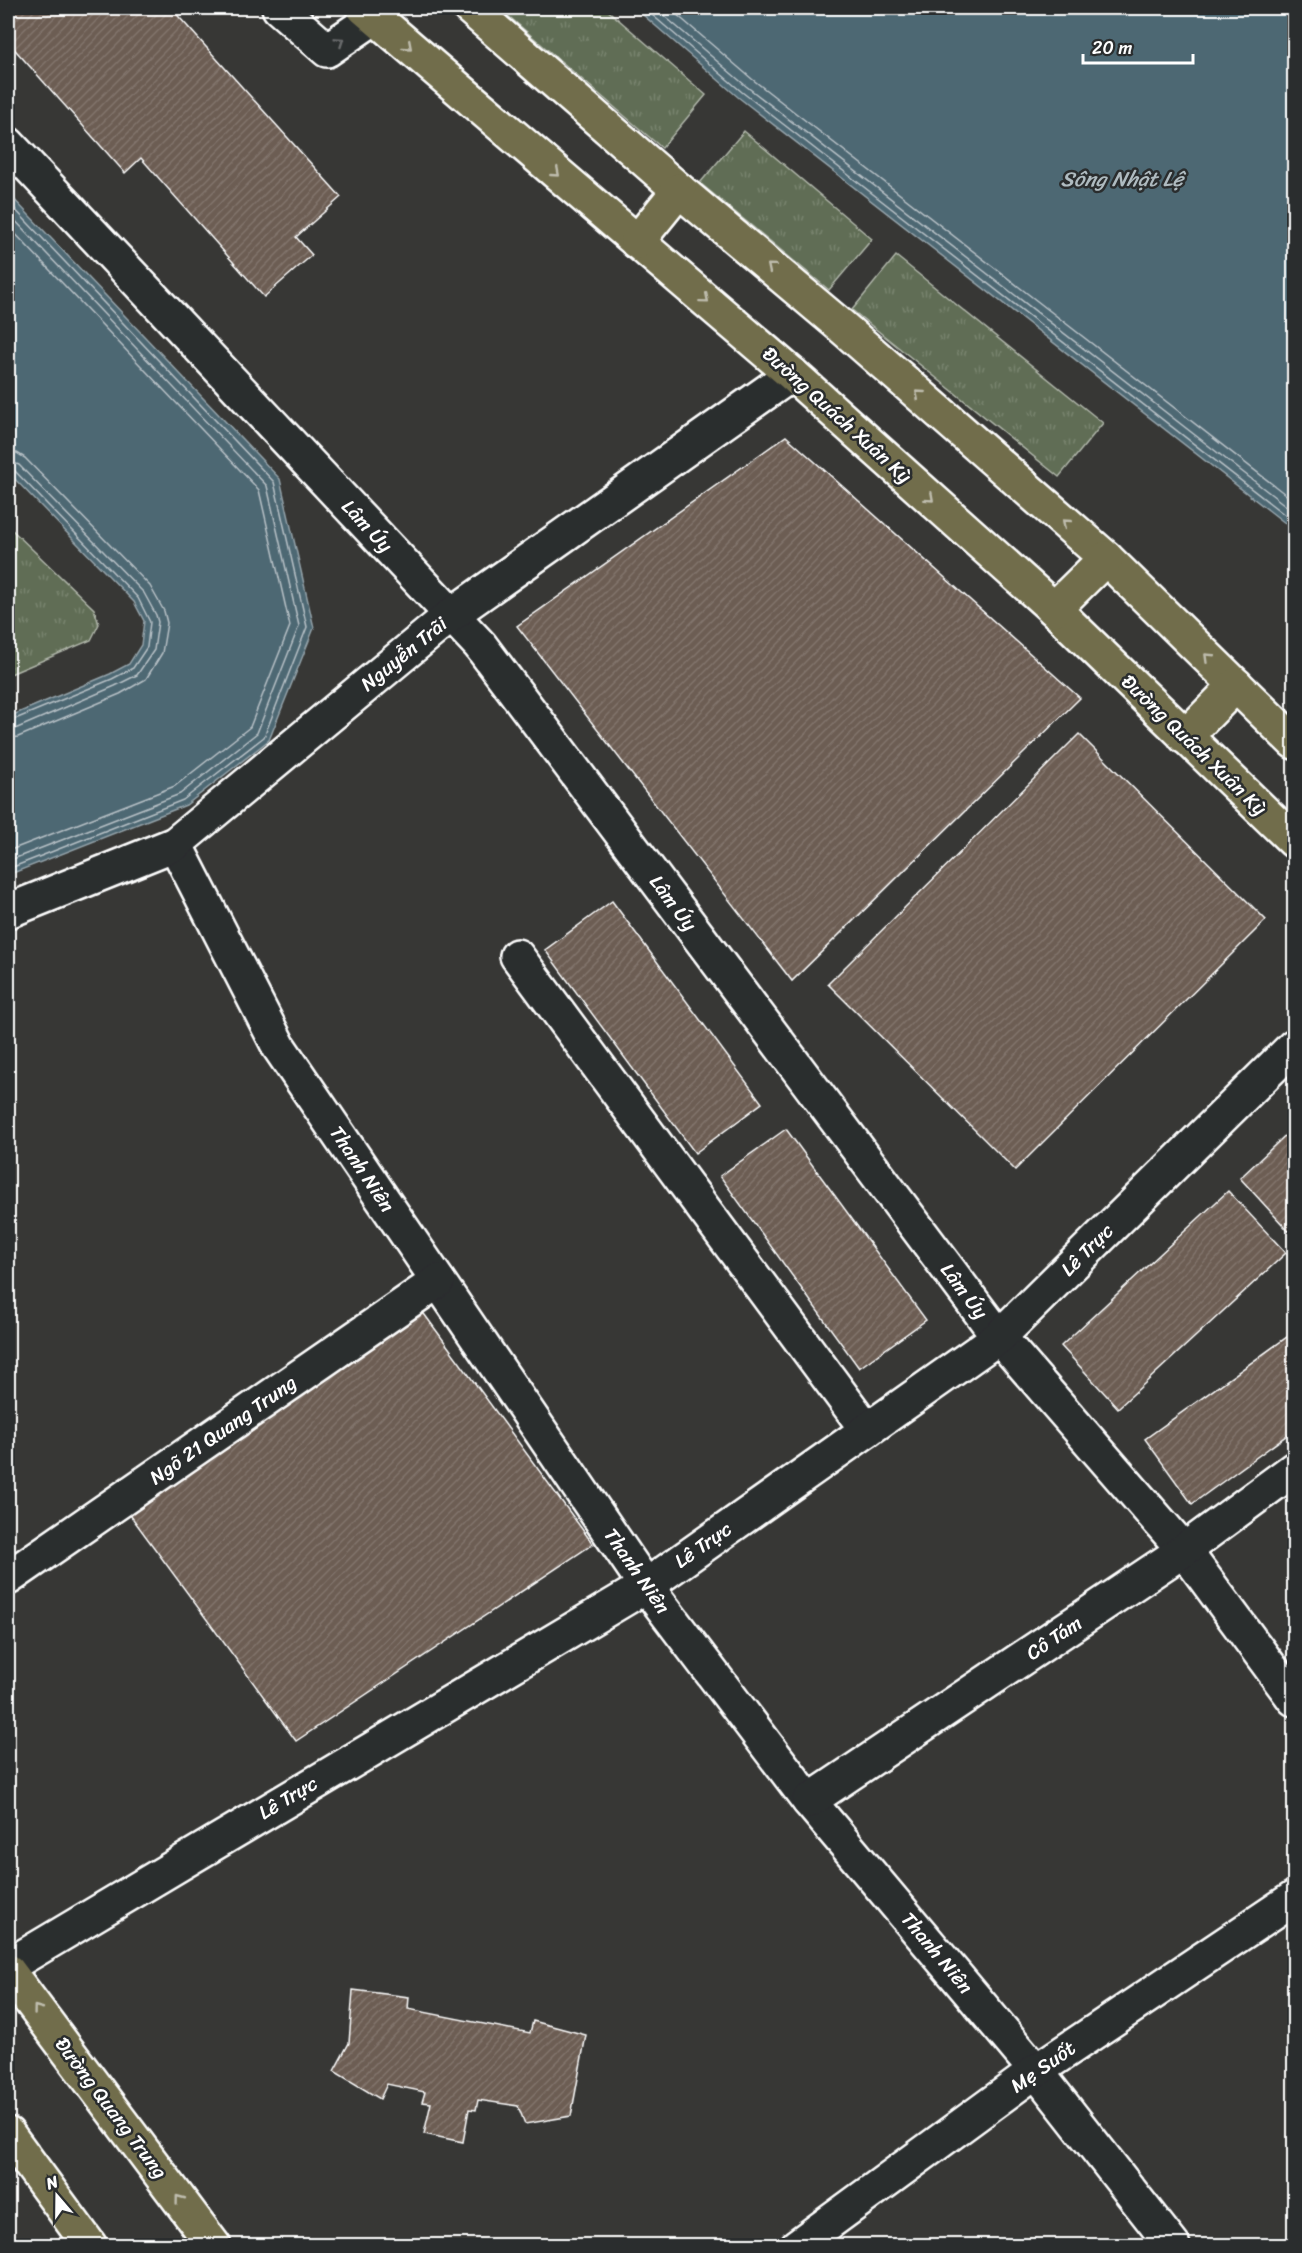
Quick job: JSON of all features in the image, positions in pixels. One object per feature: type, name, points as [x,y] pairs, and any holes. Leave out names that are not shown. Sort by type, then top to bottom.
[{"type":"main road","points":[[470,8],[679,190],[841,326],[1106,558],[1294,742]]},
{"type":"main road","name":"Đường Quách Xuân Kỳ","points":[[370,12],[792,374],[1054,609],[1294,841]]},
{"type":"main road","points":[[637,242],[679,190]]},
{"type":"main road","points":[[1054,609],[1106,558]]},
{"type":"main road","points":[[1185,737],[1236,685]]},
{"type":"main road","name":"Đường Quang Trung","points":[[8,1971],[214,2246]]},
{"type":"main road","points":[[8,2134],[90,2246]]},
{"type":"street","points":[[279,8],[327,50],[370,12]]},
{"type":"street","name":"Lâm Úy","points":[[8,144],[480,645],[999,1337],[1184,1550],[1294,1699]]},
{"type":"street","name":"Nguyễn Trãi","points":[[8,911],[175,844],[451,615],[792,374]]},
{"type":"street","name":"Thanh Niên","points":[[175,844],[279,1047],[646,1586],[809,1801],[1036,2071],[1173,2246]]},
{"type":"street","points":[[517,956],[867,1430]]},
{"type":"street","name":"Lê Trực","points":[[8,1966],[646,1586],[999,1337],[1294,1046]]},
{"type":"street","name":"Ngõ 21 Quang Trung","points":[[8,1578],[438,1281]]},
{"type":"street","name":"Cô Tám","points":[[809,1801],[1184,1550],[1294,1469]]},
{"type":"street","name":"Mẹ Suốt","points":[[797,2246],[1036,2071],[1294,1898]]},
{"type":"green space","points":[[499,8],[605,8],[706,95],[662,148]]},
{"type":"green space","points":[[744,131],[872,239],[829,290],[700,183]]},
{"type":"green space","points":[[896,256],[1103,423],[1059,477],[852,310]]},
{"type":"green space","points":[[8,526],[94,609],[99,624],[91,640],[8,675]]},
{"type":"water","name":"Sông Nhật Lệ","points":[[635,8],[1294,8],[1294,530],[738,97]]},
{"type":"water","points":[[8,193],[280,479],[314,628],[269,740],[186,805],[8,875],[8,717],[129,664],[141,645],[144,621],[134,602],[8,472]]},
{"type":"building","points":[[8,8],[171,8],[341,197],[296,237],[312,255],[264,297],[141,158],[125,173],[8,42]]},
{"type":"building","points":[[786,436],[1080,698],[792,981],[517,626]]},
{"type":"building","points":[[1079,734],[1266,920],[1015,1170],[828,984]]},
{"type":"building","points":[[612,901],[762,1103],[695,1153],[545,950]]},
{"type":"building","points":[[1294,1127],[1294,1237],[1240,1178]]},
{"type":"building","points":[[786,1129],[926,1320],[859,1368],[720,1176]]},
{"type":"building","points":[[1228,1191],[1286,1253],[1118,1408],[1061,1346]]},
{"type":"building","points":[[419,1307],[593,1544],[296,1741],[125,1508]]},
{"type":"building","points":[[1294,1332],[1294,1430],[1192,1504],[1145,1439]]},
{"type":"building","points":[[353,1990],[409,1997],[408,2009],[530,2033],[533,2021],[586,2035],[571,2116],[525,2124],[518,2106],[478,2100],[476,2110],[469,2109],[463,2142],[424,2134],[431,2103],[422,2102],[425,2092],[387,2084],[380,2099],[334,2071],[349,2043]]}]
